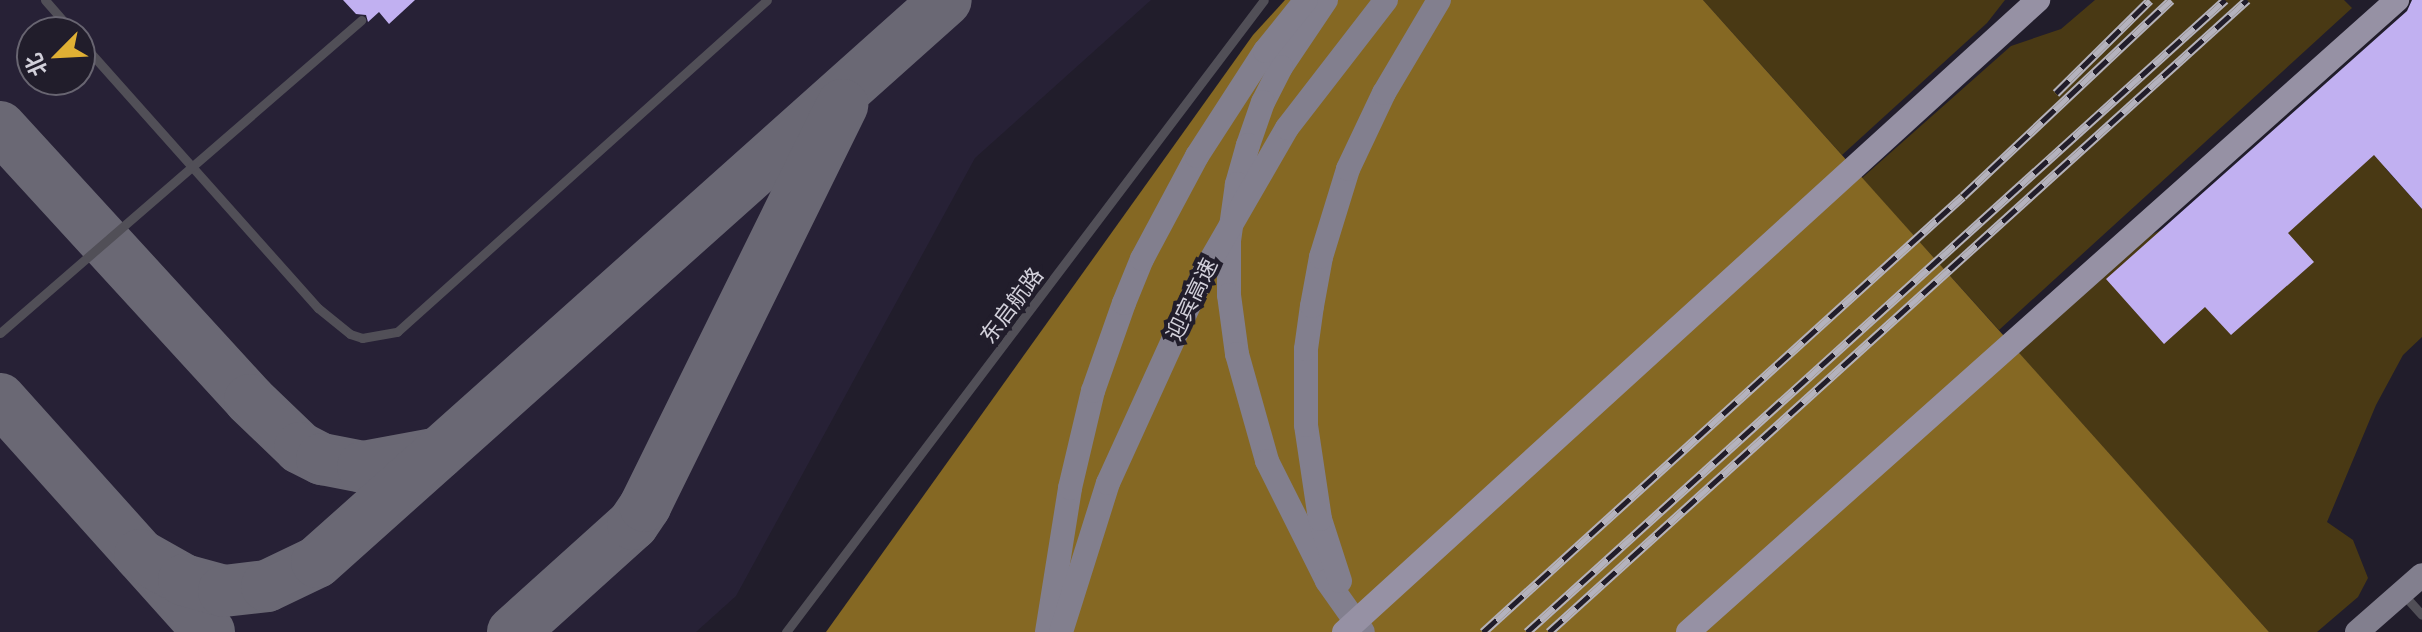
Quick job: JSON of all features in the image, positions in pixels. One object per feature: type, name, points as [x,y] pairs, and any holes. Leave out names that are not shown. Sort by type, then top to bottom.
[{"type":"highway","points":[[1344,632],[2038,0]]},
{"type":"highway","points":[[1688,632],[2397,0]]},
{"type":"main road","points":[[1047,632],[1068,502],[1107,343],[1142,259],[1205,143],[1265,51],[1306,0]]},
{"type":"main road","points":[[1326,0],[1281,67],[1263,102],[1248,145],[1237,184],[1229,241],[1229,295],[1237,354],[1267,461],[1327,581],[1365,632]]},
{"type":"main road","name":"迎宾高速","points":[[1061,632],[1108,483],[1205,270],[1287,128],[1386,0]]},
{"type":"main road","points":[[1365,632],[1338,575],[1320,519],[1306,425],[1306,349],[1321,257],[1348,169],[1384,93],[1439,0]]},
{"type":"main road","points":[[2357,632],[2422,575]]},
{"type":"lane","points":[[45,0],[59,16]]},
{"type":"lane","points":[[96,59],[333,322],[362,338],[385,336],[397,332],[767,0]]},
{"type":"lane","name":"东启航路","points":[[786,632],[1264,0]]},
{"type":"lane","points":[[0,333],[194,168],[361,20]]},
{"type":"lane","points":[[2402,593],[2422,615]]},
{"type":"shaded area","points":[[0,0],[1151,0],[975,158],[736,596],[696,632],[0,632]]},
{"type":"shaded area","points":[[1285,0],[1703,0],[2269,632],[826,632],[1253,35]]},
{"type":"shaded area","points":[[1703,0],[2005,0],[1987,23],[1842,155]]},
{"type":"shaded area","points":[[2095,0],[2344,0],[2352,8],[1999,330],[1862,178],[2011,46],[2061,29]]},
{"type":"shaded area","points":[[2422,135],[2385,168],[2422,209],[2422,337],[2403,355],[2376,405],[2327,522],[2353,540],[2368,578],[2358,597],[2317,632],[2269,632],[2019,353],[2144,239],[2330,137]]},
{"type":"building","points":[[343,0],[415,0],[389,24],[379,12],[368,22],[366,15],[356,14]]},
{"type":"building","points":[[2412,0],[2422,0],[2422,209],[2374,155],[2288,233],[2314,262],[2231,335],[2205,307],[2164,344],[2106,279],[2407,11]]},
{"type":"taxiway","points":[[140,555],[184,580],[224,591],[267,586],[317,562],[946,0]]},
{"type":"taxiway","points":[[513,632],[633,524],[645,506],[842,105]]},
{"type":"taxiway","points":[[0,127],[250,400],[300,448],[322,459],[363,467],[439,453]]},
{"type":"taxiway","points":[[0,399],[209,632]]},
{"type":"railway","points":[[2056,93],[2150,0]]},
{"type":"railway","points":[[1483,632],[1963,196],[2171,0]]},
{"type":"railway","points":[[1527,632],[2225,0]]},
{"type":"railway","points":[[1549,632],[2247,0]]}]
